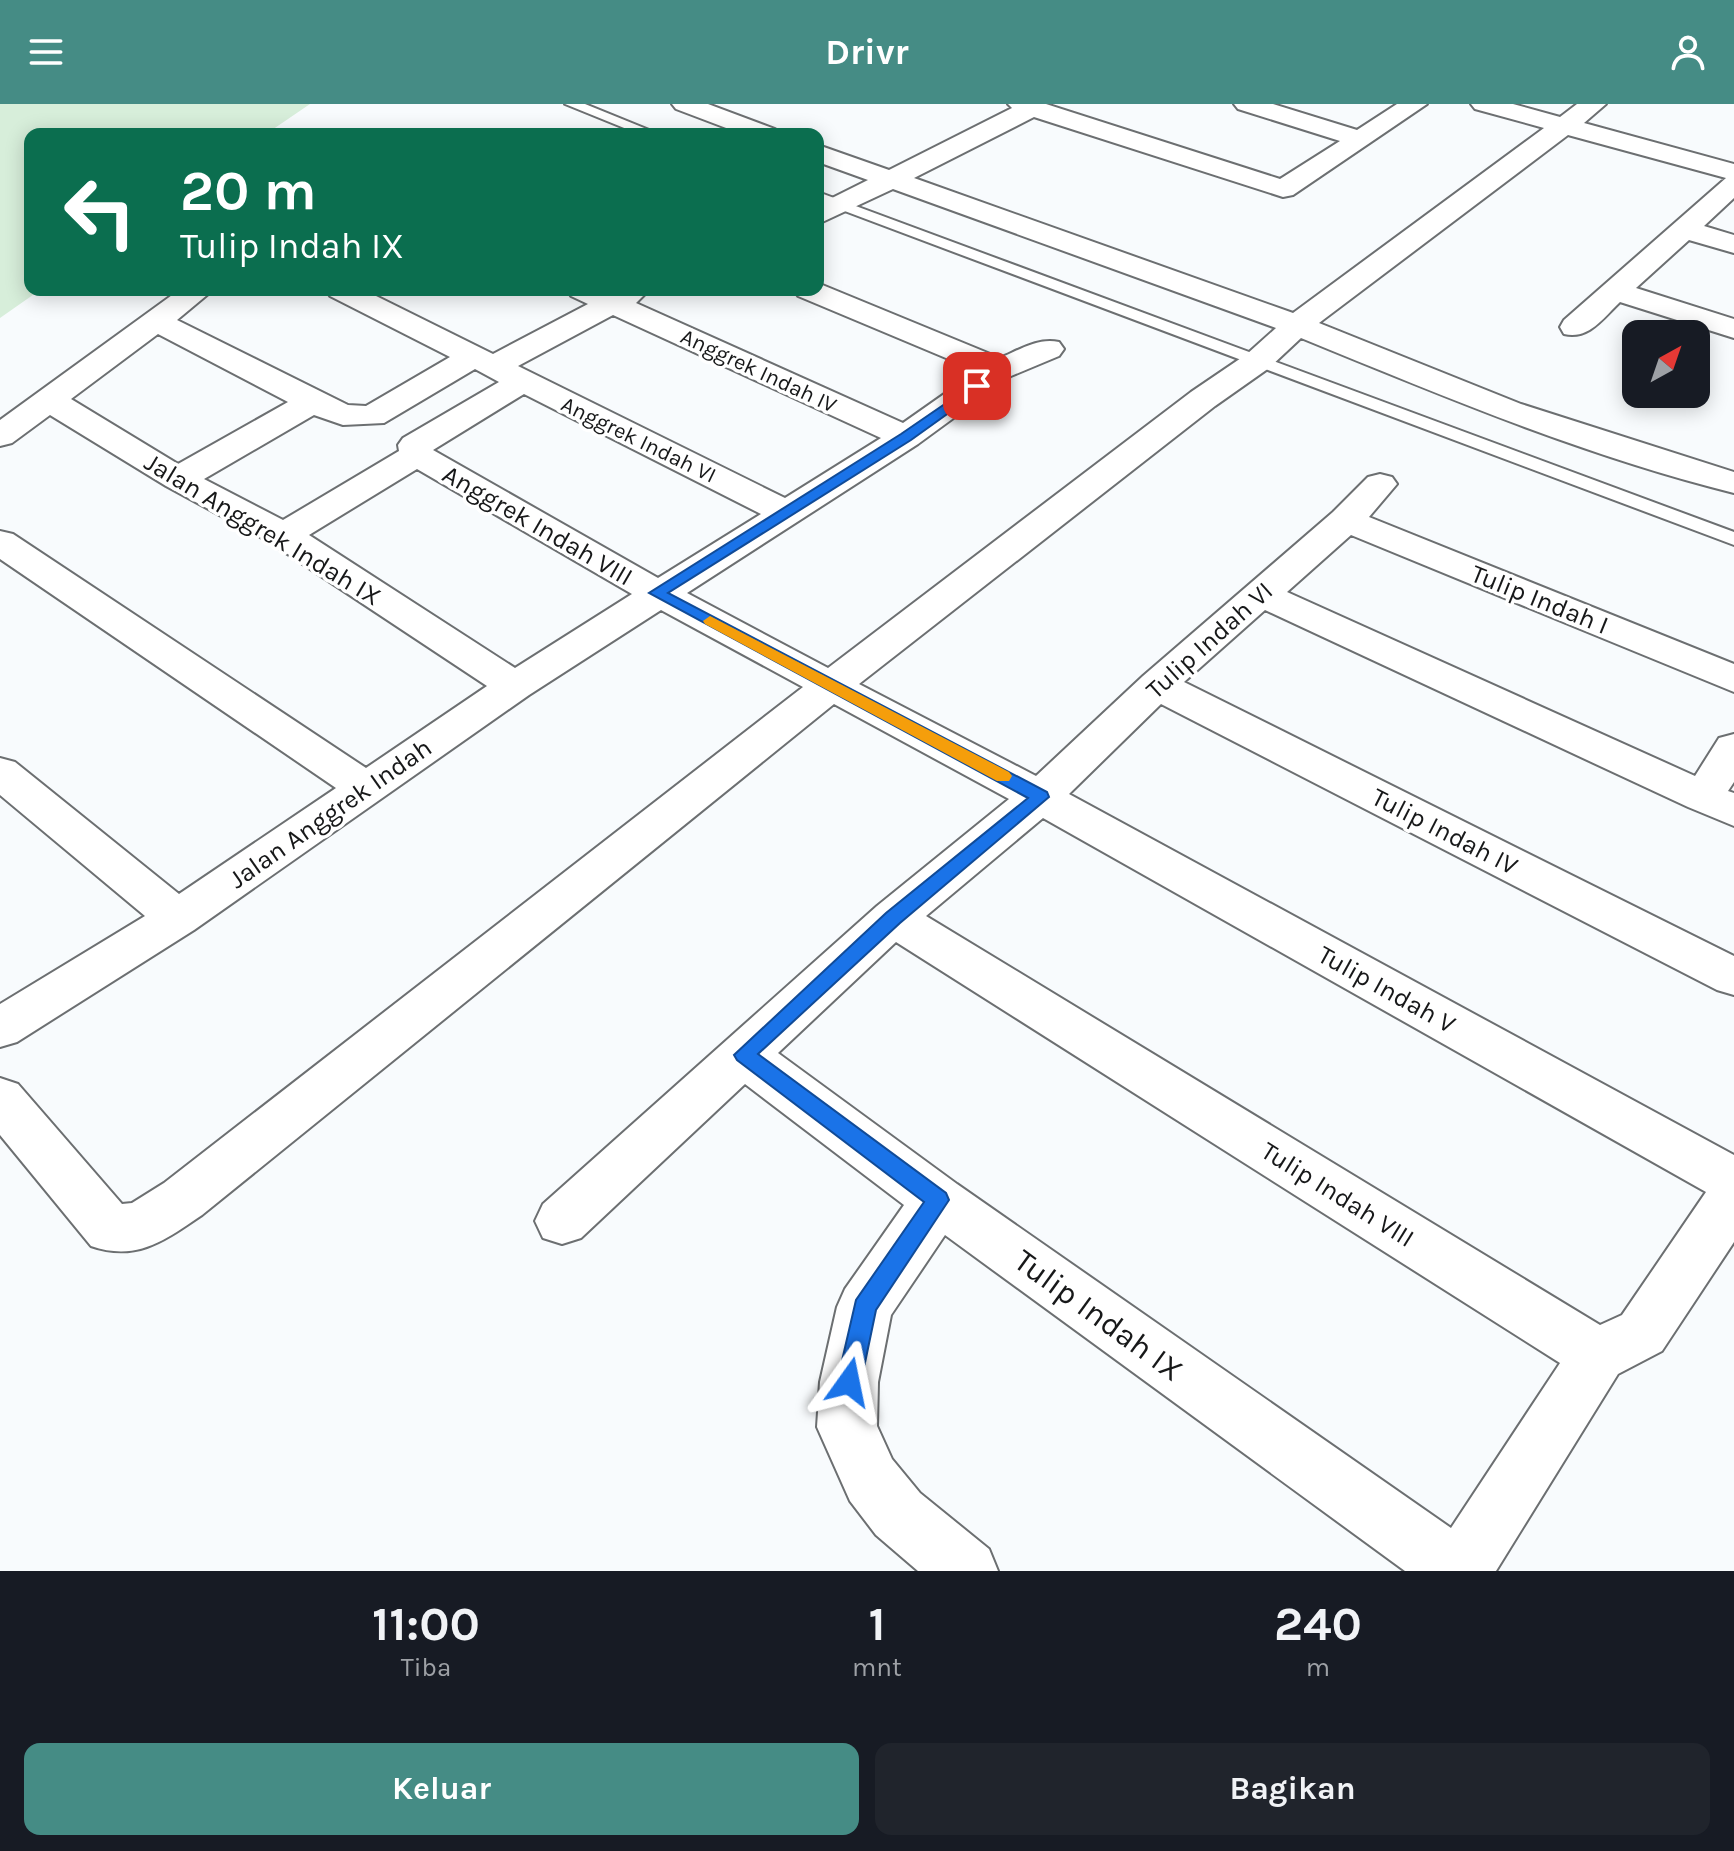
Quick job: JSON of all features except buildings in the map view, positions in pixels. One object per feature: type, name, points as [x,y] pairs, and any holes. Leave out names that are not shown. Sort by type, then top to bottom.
[{"type":"street","points":[[685,104],[750,128]]},
{"type":"street","points":[[1247,104],[1361,139]]},
{"type":"street","points":[[826,206],[889,180],[1026,106],[1283,189],[1414,104]]},
{"type":"street","points":[[1484,104],[1734,172]]},
{"type":"street","points":[[0,1099],[110,1229],[142,1226],[183,1199],[833,684],[1203,399],[1258,361],[1297,325],[1593,104]]},
{"type":"street","points":[[832,159],[1297,325],[1509,411],[1678,468],[1734,483]]},
{"type":"street","points":[[1575,327],[1734,184]]},
{"type":"street","points":[[1684,229],[1734,244]]},
{"type":"street","points":[[1615,291],[1734,329]]},
{"type":"street","points":[[0,436],[190,296]]},
{"type":"street","name":"Anggrek Indah VI","points":[[353,296],[785,512]]},
{"type":"street","points":[[284,535],[417,455],[415,445],[498,367],[607,296]]},
{"type":"street","name":"Anggrek Indah IV","points":[[614,296],[906,437]]},
{"type":"street","points":[[824,296],[1000,369]]},
{"type":"street","points":[[157,322],[343,415],[372,416],[498,367]]},
{"type":"street","name":"Jalan Anggrek Indah","points":[[0,1028],[178,918],[515,686],[906,437],[1000,369],[1048,349]]},
{"type":"street","name":"Jalan Anggrek Indah IX","points":[[49,400],[178,479],[284,535],[515,686]]},
{"type":"street","points":[[178,479],[312,402]]},
{"type":"street","name":"Anggrek Indah VIII","points":[[417,455],[657,593],[833,684],[1040,797]]},
{"type":"street","name":"Tulip Indah VI","points":[[562,1221],[893,918],[1040,797],[1157,685],[1346,520],[1380,484]]},
{"type":"street","name":"Tulip Indah I","points":[[1346,520],[1734,679]]},
{"type":"street","points":[[0,542],[366,788]]},
{"type":"street","points":[[1261,594],[1718,804],[1734,748]]},
{"type":"street","name":"Tulip Indah IV","points":[[1157,685],[1734,977]]},
{"type":"street","points":[[0,772],[178,918]]},
{"type":"street","name":"Tulip Indah V","points":[[1040,797],[1734,1181]]},
{"type":"street","name":"Tulip Indah VIII","points":[[893,918],[1598,1355]]},
{"type":"street","name":"Tulip Indah IX","points":[[744,1055],[938,1200],[1459,1571]]},
{"type":"street","points":[[1459,1571],[1598,1355],[1642,1333],[1723,1213],[1734,1191]]},
{"type":"street","points":[[938,1200],[865,1307],[849,1382],[847,1427],[871,1480],[898,1514],[967,1571]]},
{"type":"lane","points":[[572,104],[636,128]]},
{"type":"lane","points":[[826,206],[1258,361],[1734,539]]},
{"type":"green space","points":[[0,104],[310,104],[275,128],[24,128],[24,296],[31,296],[0,318]]},
{"type":"slow traffic","points":[[710,621],[1003,776]]},
{"type":"route","points":[[849,1382],[865,1307],[938,1200],[744,1055],[893,918],[1040,797],[833,684],[657,593],[906,437],[977,386]]}]
